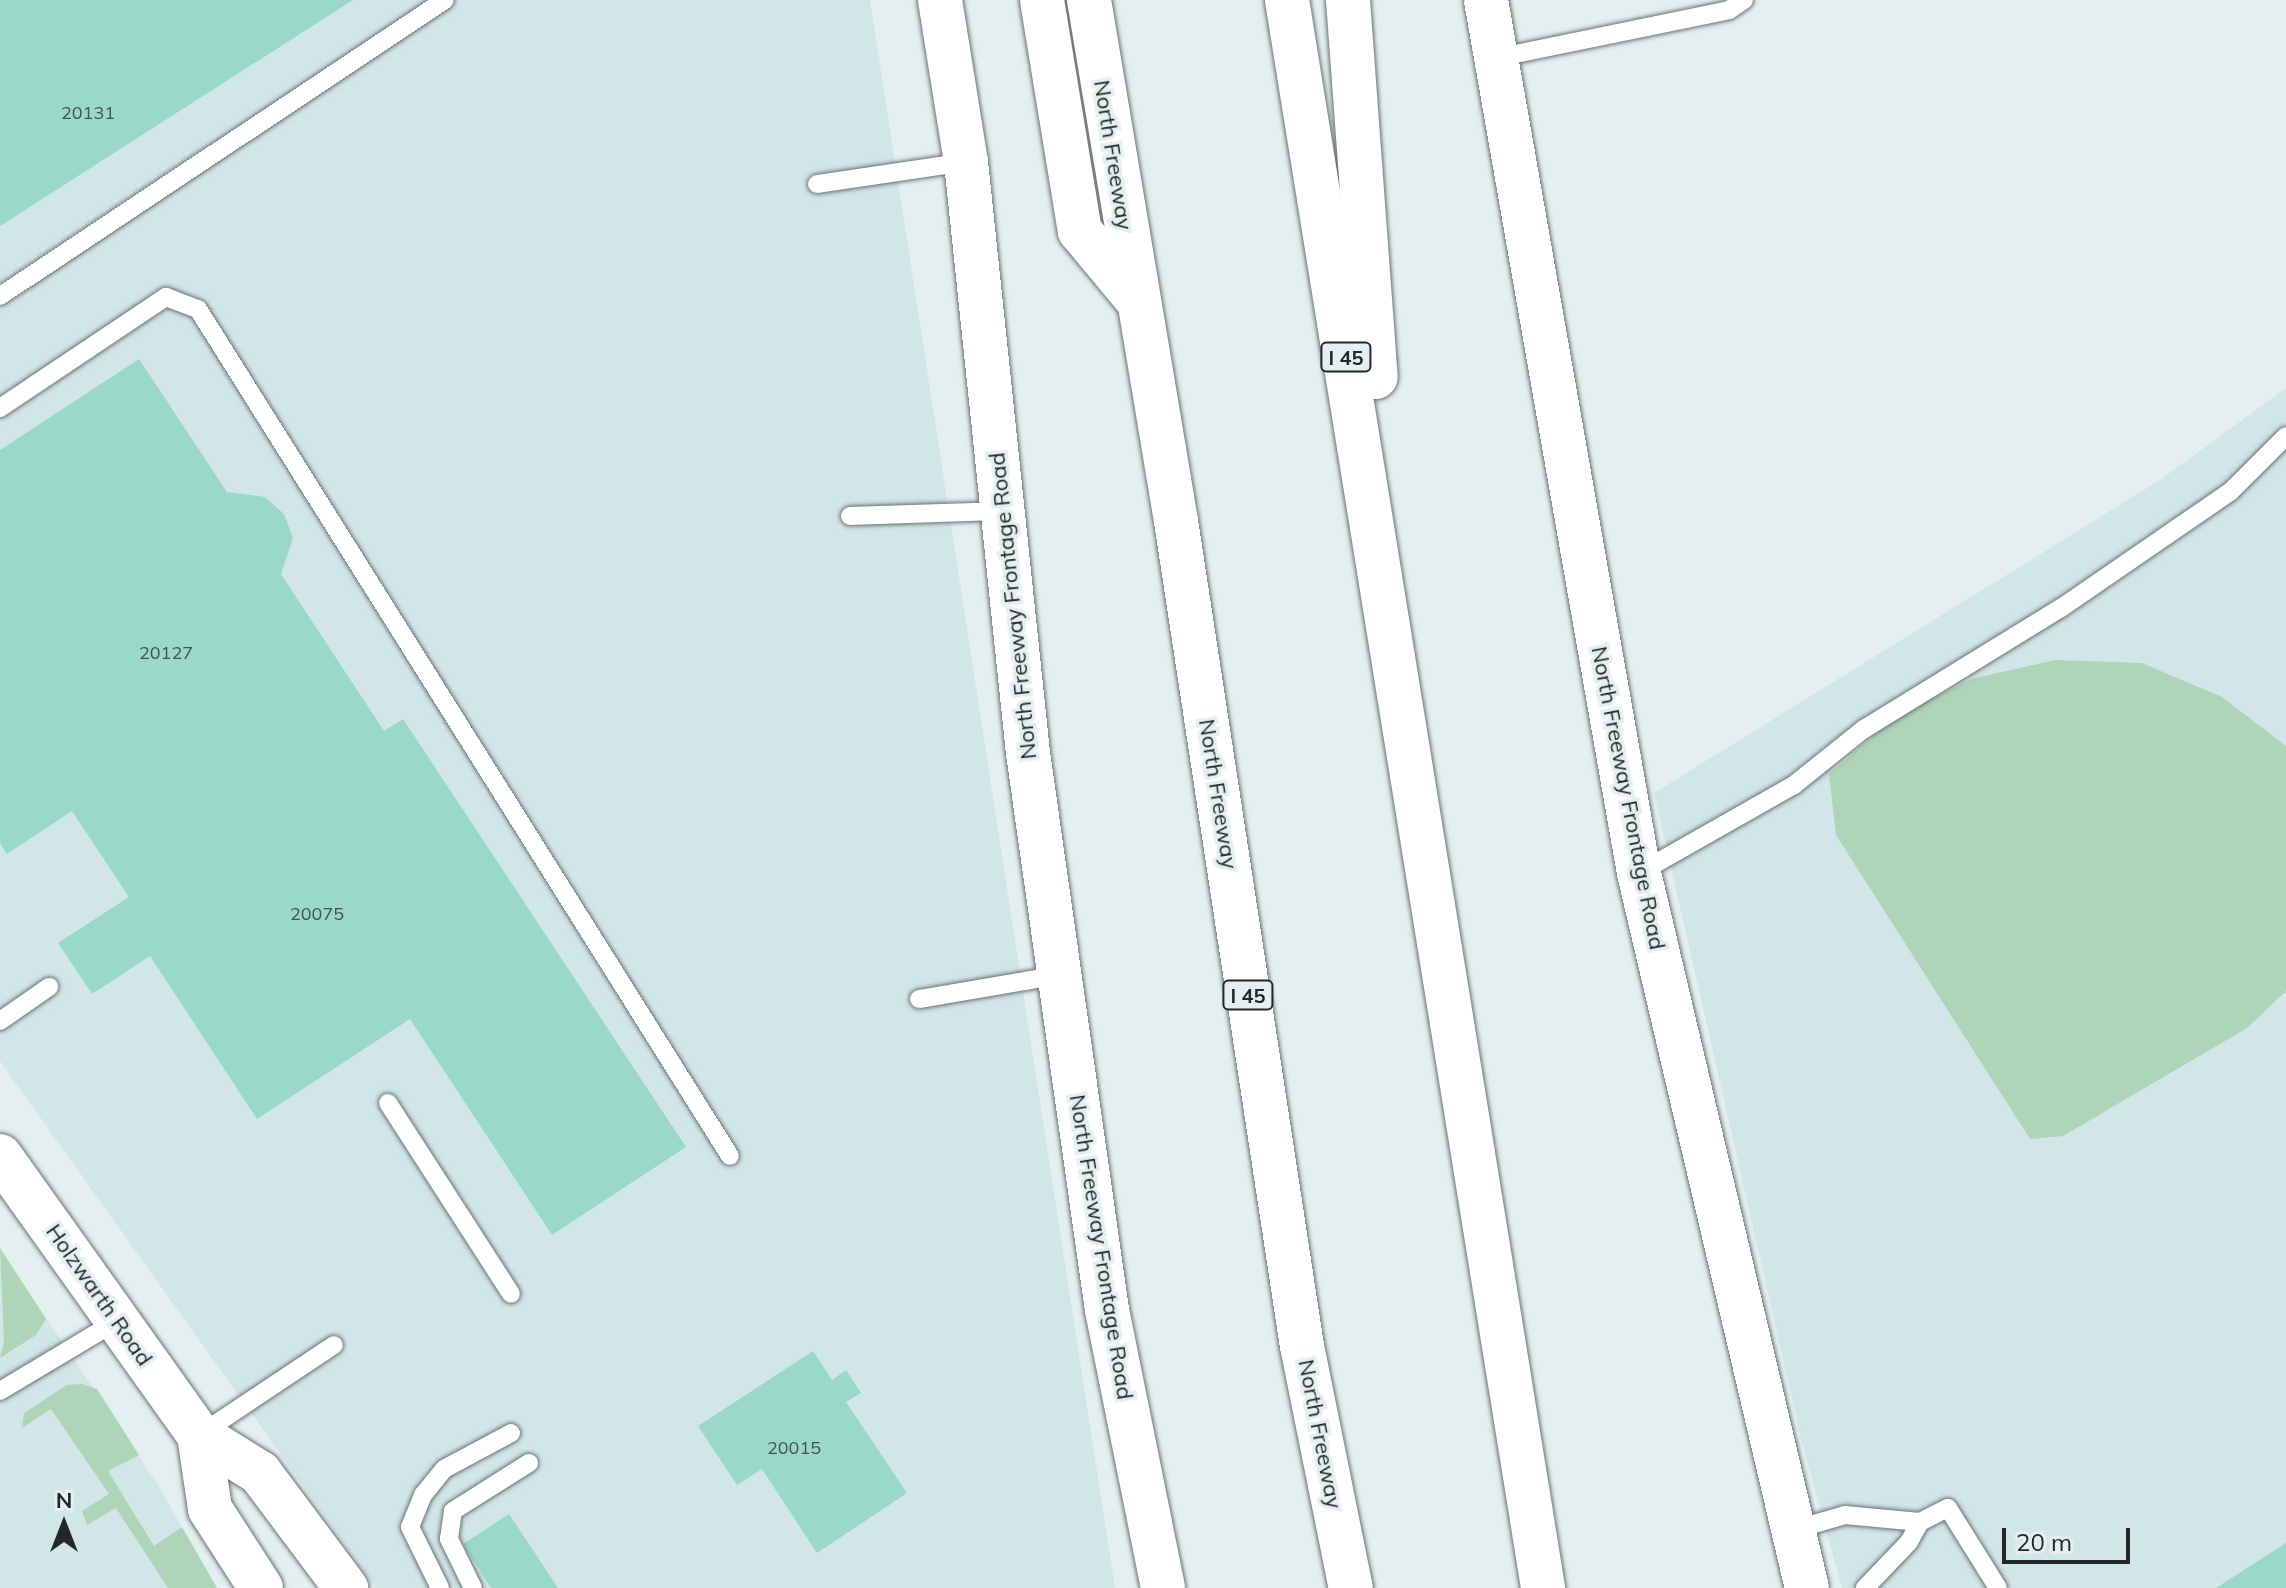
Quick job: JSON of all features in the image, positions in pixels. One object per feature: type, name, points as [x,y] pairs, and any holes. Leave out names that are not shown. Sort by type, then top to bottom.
[{"type":"main road","name":"North Freeway Frontage Road","points":[[940,0],[966,162],[1028,753],[1059,975],[1107,1310],[1163,1588]]},
{"type":"main road","points":[[1042,0],[1080,231],[1135,297]]},
{"type":"main road","name":"North Freeway","points":[[1089,0],[1135,297],[1176,521],[1302,1346],[1351,1588]]},
{"type":"main road","name":"I 45","points":[[1287,0],[1405,714],[1543,1588]]},
{"type":"main road","points":[[1348,0],[1405,714]]},
{"type":"main road","name":"North Freeway Frontage Road","points":[[1486,0],[1639,873],[1807,1588]]},
{"type":"main road","name":"Holzwarth Road","points":[[0,1156],[199,1435],[260,1473],[346,1588]]},
{"type":"main road","name":"Holzwarth Road","points":[[199,1435],[210,1509],[261,1588]]},
{"type":"lane","points":[[0,296],[445,0]]},
{"type":"lane","points":[[1496,58],[1729,10],[1744,0]]},
{"type":"lane","points":[[817,184],[966,162]]},
{"type":"lane","points":[[0,408],[166,297],[198,309],[730,1156]]},
{"type":"lane","points":[[1639,873],[1794,785],[1864,729],[2061,608],[2230,492],[2286,436]]},
{"type":"lane","points":[[850,516],[1003,511]]},
{"type":"lane","points":[[919,999],[1059,975]]},
{"type":"lane","points":[[0,1021],[49,987]]},
{"type":"lane","points":[[388,1103],[511,1294]]},
{"type":"lane","points":[[0,1391],[117,1321]]},
{"type":"lane","points":[[199,1435],[334,1345]]},
{"type":"lane","points":[[440,1588],[410,1527],[423,1495],[444,1469],[511,1433]]},
{"type":"lane","points":[[473,1588],[449,1539],[453,1511],[529,1463]]},
{"type":"lane","points":[[1793,1530],[1845,1515],[1920,1522],[1948,1508],[1998,1588]]},
{"type":"lane","points":[[1865,1588],[1909,1542],[1920,1522]]},
{"type":"shaded area","points":[[0,0],[870,0],[1115,1588],[376,1588],[0,1061]]},
{"type":"shaded area","points":[[2286,388],[2286,1588],[1842,1588],[1801,1438],[1654,793],[2160,480]]},
{"type":"shaded area","points":[[0,1249],[158,1485],[217,1588],[0,1588]]},
{"type":"green space","points":[[2055,660],[2142,663],[2222,697],[2286,746],[2286,991],[2247,1028],[2063,1136],[2030,1139],[1836,835],[1829,774],[1894,718],[1971,679]]},
{"type":"green space","points":[[0,1248],[46,1319],[36,1335],[0,1358],[4,1341]]},
{"type":"green space","points":[[82,1384],[97,1389],[139,1455],[108,1471],[154,1546],[182,1527],[217,1588],[168,1588],[116,1508],[87,1525],[82,1511],[109,1494],[51,1409],[22,1428],[24,1413],[67,1385]]},
{"type":"building","points":[[0,0],[353,0],[0,226]]},
{"type":"building","points":[[139,359],[227,492],[265,497],[284,514],[293,538],[281,574],[384,731],[403,719],[686,1147],[552,1235],[410,1019],[257,1119],[150,956],[92,994],[58,943],[129,897],[72,811],[7,854],[0,843],[0,450]]},
{"type":"building","points":[[813,1351],[832,1380],[846,1370],[861,1393],[846,1402],[907,1493],[817,1553],[762,1469],[737,1485],[698,1426]]},
{"type":"building","points":[[509,1514],[558,1588],[491,1588],[463,1544]]},
{"type":"building","points":[[2286,1543],[2286,1588],[2216,1588]]}]
